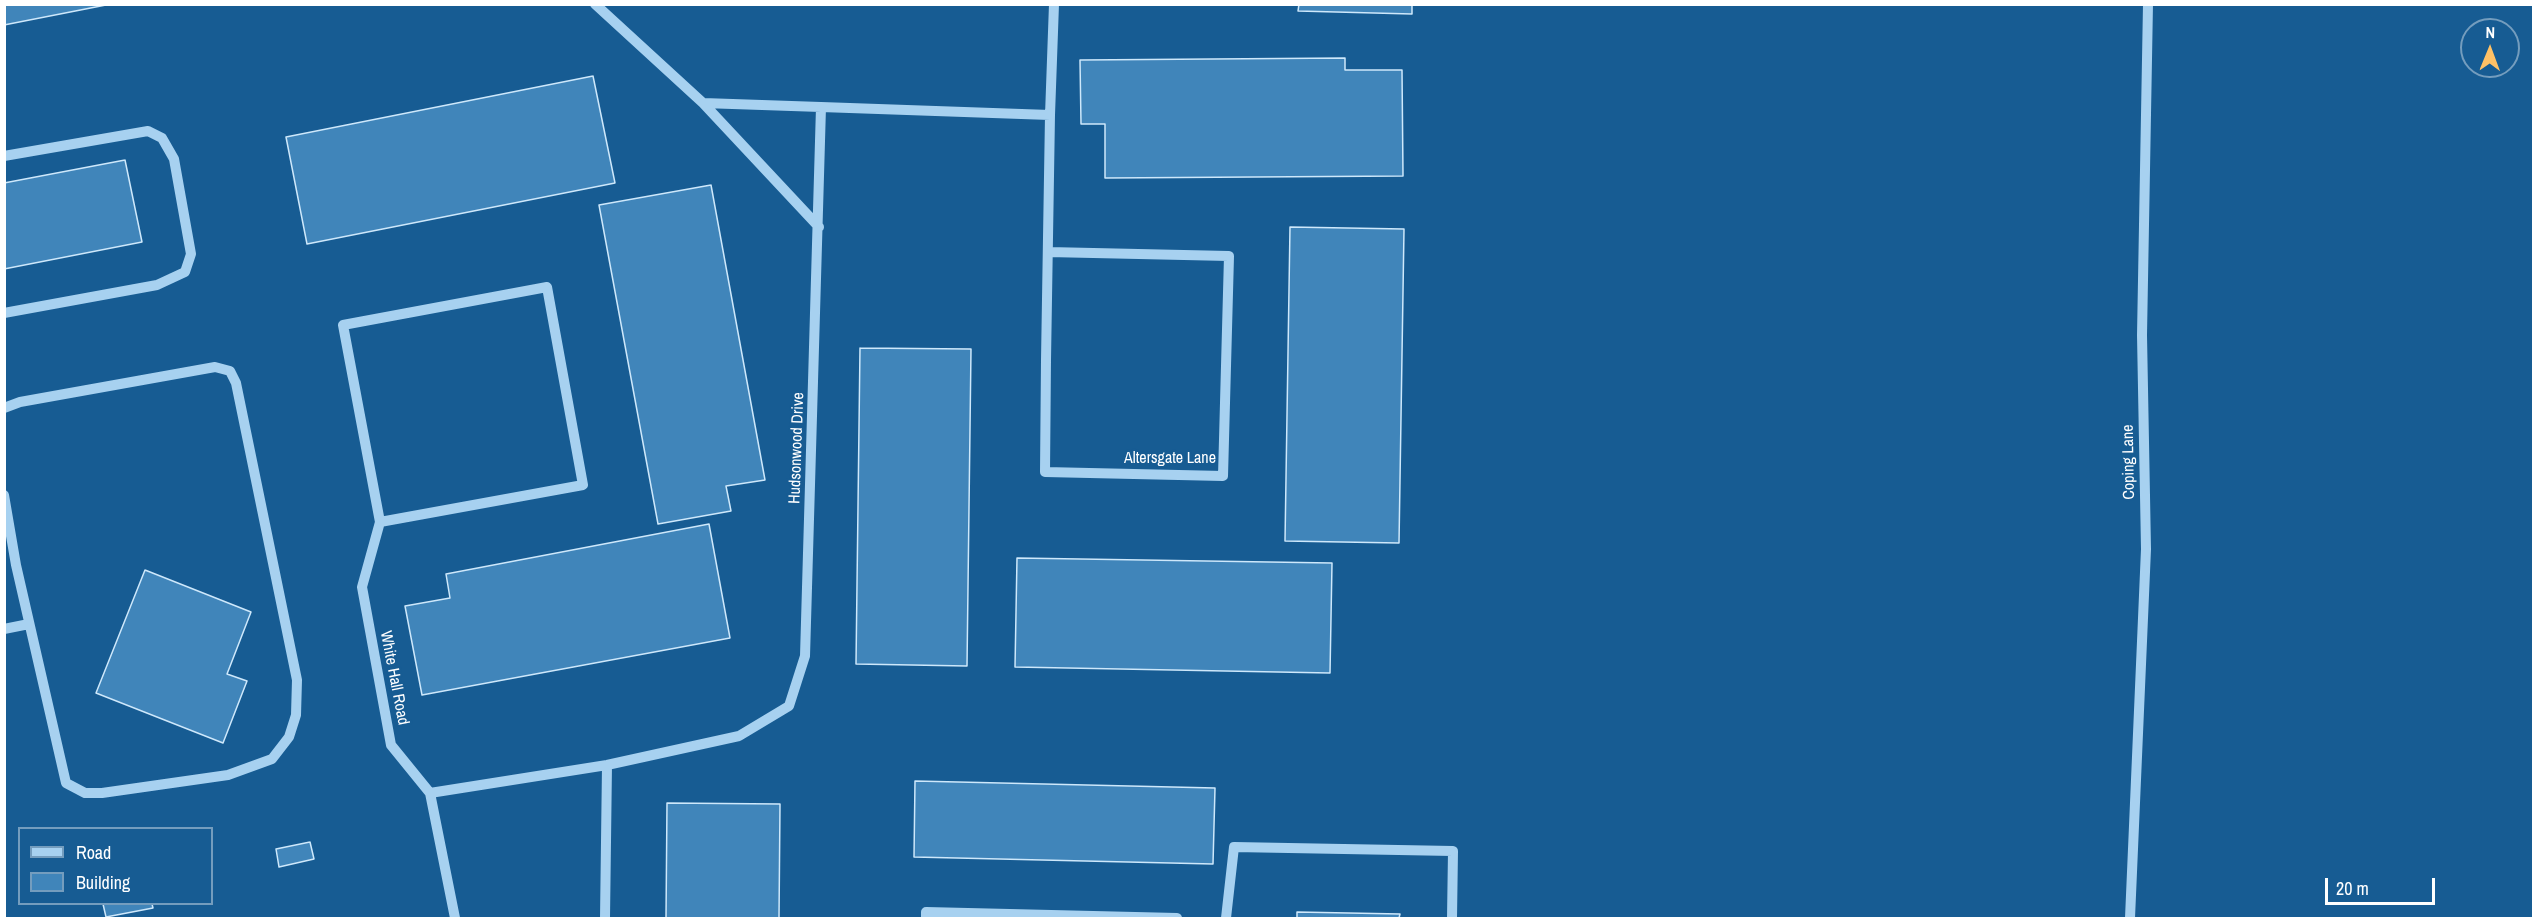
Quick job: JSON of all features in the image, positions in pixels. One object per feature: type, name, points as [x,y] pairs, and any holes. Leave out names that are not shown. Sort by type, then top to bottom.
[{"type":"street","points":[[595,4],[703,103],[819,227]]},
{"type":"street","name":"Altersgate Lane","points":[[1048,252],[1229,256],[1223,476],[1045,472],[1048,252],[1050,115],[1054,4]]},
{"type":"street","name":"Coping Lane","points":[[2130,918],[2146,549],[2142,335],[2148,4]]},
{"type":"street","points":[[703,103],[1050,115]]},
{"type":"street","name":"Hudsonwood Drive","points":[[607,765],[739,736],[789,705],[805,656],[821,107]]},
{"type":"street","points":[[4,156],[148,131],[162,138],[174,159],[191,254],[185,272],[157,285],[4,313]]},
{"type":"street","points":[[547,287],[583,485],[380,522],[343,325],[547,287]]},
{"type":"street","points":[[4,408],[20,402],[215,367],[230,370],[236,383],[297,680],[296,715],[289,737],[272,759],[228,775],[102,793],[85,793],[66,783],[29,624],[4,495]]},
{"type":"street","name":"White Hall Road","points":[[380,522],[362,587],[378,678],[391,745],[430,793]]},
{"type":"street","points":[[4,629],[29,624]]},
{"type":"street","points":[[455,918],[430,793],[607,765],[605,918]]},
{"type":"street","points":[[1226,918],[1234,847],[1453,851],[1452,918]]},
{"type":"street","points":[[926,918],[926,912],[1177,918]]},
{"type":"building","points":[[4,4],[111,4],[4,25]]},
{"type":"building","points":[[1299,4],[1412,4],[1412,14],[1298,11]]},
{"type":"building","points":[[1345,58],[1345,70],[1402,70],[1403,176],[1105,178],[1105,124],[1081,124],[1080,60]]},
{"type":"building","points":[[593,76],[615,183],[307,244],[286,137]]},
{"type":"building","points":[[125,160],[142,242],[4,269],[4,183]]},
{"type":"building","points":[[711,185],[765,480],[726,486],[731,511],[658,524],[599,205]]},
{"type":"building","points":[[1290,227],[1404,229],[1399,543],[1285,541]]},
{"type":"building","points":[[860,348],[971,349],[967,666],[856,664]]},
{"type":"building","points":[[709,524],[730,638],[422,695],[405,606],[450,598],[446,574]]},
{"type":"building","points":[[1017,558],[1332,563],[1330,673],[1015,667]]},
{"type":"building","points":[[145,570],[251,612],[227,674],[247,681],[223,743],[96,693]]},
{"type":"building","points":[[915,781],[1215,788],[1213,864],[914,857]]},
{"type":"building","points":[[667,803],[780,804],[779,918],[666,918]]},
{"type":"building","points":[[310,842],[314,859],[279,867],[276,849]]},
{"type":"building","points":[[103,905],[152,905],[153,908],[106,917]]},
{"type":"building","points":[[1297,912],[1400,914],[1399,918],[1297,918]]}]
